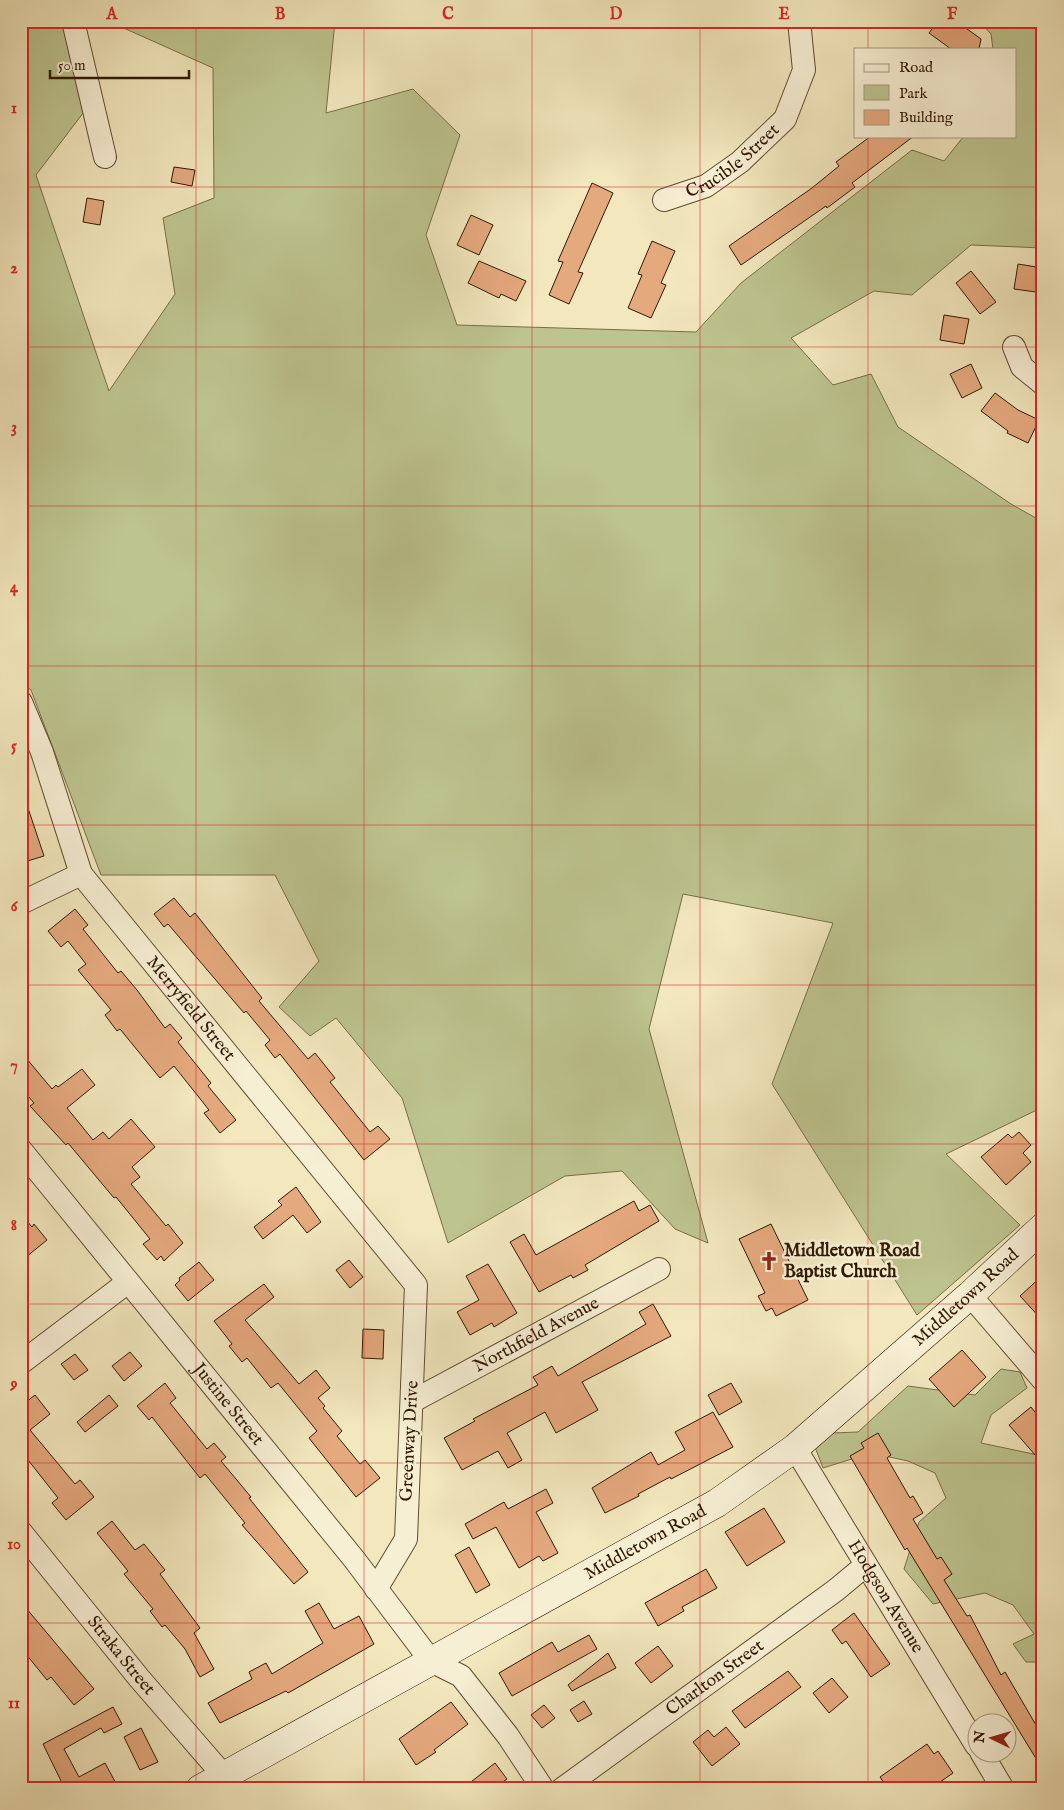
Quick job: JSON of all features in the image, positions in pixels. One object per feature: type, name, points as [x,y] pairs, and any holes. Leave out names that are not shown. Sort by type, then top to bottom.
[{"type":"street","points":[[73,21],[105,157]]},
{"type":"street","name":"Crucible Street","points":[[664,200],[706,186],[740,162],[785,119],[804,70],[799,21]]},
{"type":"street","points":[[1014,348],[1022,367],[1043,384]]},
{"type":"street","name":"Merryfield Street","points":[[21,702],[42,752],[81,874],[416,1285]]},
{"type":"street","points":[[21,904],[81,874]]},
{"type":"street","name":"Justine Street","points":[[21,1150],[376,1589],[431,1661]]},
{"type":"street","name":"Middletown Road","points":[[200,1789],[717,1503],[795,1448],[970,1295],[1043,1227]]},
{"type":"street","name":"Northfield Avenue","points":[[413,1401],[659,1268]]},
{"type":"street","points":[[21,1363],[128,1282]]},
{"type":"street","name":"Greenway Drive","points":[[376,1589],[406,1539],[413,1401],[416,1285]]},
{"type":"street","points":[[970,1295],[1043,1380]]},
{"type":"street","name":"Hodgson Avenue","points":[[795,1448],[966,1729]]},
{"type":"street","name":"Straka Street","points":[[21,1532],[139,1678],[224,1776]]},
{"type":"street","name":"Charlton Street","points":[[562,1789],[836,1590],[866,1565]]},
{"type":"street","points":[[431,1661],[462,1676],[508,1736],[543,1789]]},
{"type":"street","points":[[985,1762],[996,1786]]},
{"type":"green space","points":[[21,21],[65,21],[93,100],[36,175],[109,391],[175,294],[163,218],[214,198],[213,68],[108,21],[335,21],[326,113],[413,89],[460,135],[426,235],[457,325],[696,332],[741,283],[912,150],[944,161],[962,138],[1016,138],[1016,48],[993,48],[991,34],[979,21],[1043,21],[1043,202],[1038,204],[1043,210],[1043,248],[971,245],[912,295],[874,291],[791,338],[833,385],[871,374],[898,427],[1011,504],[1043,522],[1043,1107],[946,1154],[1020,1225],[917,1315],[772,1084],[833,923],[683,894],[649,1029],[708,1243],[675,1229],[622,1171],[565,1176],[448,1243],[402,1098],[336,1018],[310,1036],[279,1007],[319,961],[275,875],[101,875],[31,690],[21,682]]},
{"type":"green space","points":[[1001,1369],[1020,1372],[1027,1388],[991,1415],[981,1443],[1043,1456],[1043,1662],[1026,1662],[1013,1644],[1034,1634],[1013,1605],[985,1593],[933,1604],[904,1569],[919,1522],[946,1498],[935,1473],[908,1461],[871,1453],[823,1468],[815,1447],[832,1433],[858,1432],[908,1386],[975,1395]]},
{"type":"building","points":[[938,21],[956,21],[981,39],[979,48],[950,48],[929,33]]},
{"type":"building","points":[[868,138],[911,138],[852,183],[855,187],[827,208],[826,206],[741,265],[729,246],[812,188],[839,166],[836,162]]},
{"type":"building","points":[[174,167],[195,170],[192,186],[171,182]]},
{"type":"building","points":[[592,183],[613,193],[578,272],[583,273],[569,304],[549,295],[563,262],[558,261]]},
{"type":"building","points":[[87,198],[104,201],[100,225],[83,222]]},
{"type":"building","points":[[471,215],[493,225],[479,255],[457,245]]},
{"type":"building","points":[[652,241],[675,251],[661,283],[666,285],[651,318],[628,308],[642,275],[638,274]]},
{"type":"building","points":[[479,261],[526,281],[516,301],[501,294],[499,298],[468,283]]},
{"type":"building","points":[[1018,264],[1043,268],[1043,293],[1014,289]]},
{"type":"building","points":[[971,271],[996,302],[980,314],[956,283]]},
{"type":"building","points":[[944,315],[969,319],[964,344],[940,340]]},
{"type":"building","points":[[971,364],[982,388],[962,398],[950,374]]},
{"type":"building","points":[[995,393],[1018,410],[1039,420],[1028,443],[1007,433],[1008,431],[981,411]]},
{"type":"building","points":[[25,799],[44,856],[21,863],[21,800]]},
{"type":"building","points":[[174,898],[190,917],[195,913],[262,998],[259,1001],[308,1059],[315,1053],[335,1078],[330,1082],[370,1132],[378,1126],[390,1139],[364,1160],[280,1054],[275,1058],[265,1045],[270,1040],[246,1011],[244,1013],[168,924],[164,927],[154,914]]},
{"type":"building","points":[[75,909],[88,925],[83,929],[118,973],[121,971],[165,1028],[170,1024],[182,1038],[178,1042],[211,1083],[208,1086],[236,1120],[220,1133],[204,1113],[209,1110],[174,1066],[160,1078],[120,1029],[117,1031],[105,1015],[111,1010],[78,970],[86,964],[68,941],[61,947],[48,931]]},
{"type":"building","points":[[21,1052],[52,1089],[56,1085],[58,1087],[82,1069],[95,1085],[67,1108],[93,1140],[103,1132],[109,1139],[131,1119],[155,1147],[132,1167],[140,1177],[131,1184],[166,1226],[168,1224],[183,1243],[164,1261],[161,1256],[157,1260],[143,1244],[150,1239],[116,1197],[114,1198],[68,1143],[66,1145],[30,1106],[34,1103],[21,1088]]},
{"type":"building","points":[[1019,1132],[1031,1145],[1023,1153],[1031,1162],[1006,1185],[981,1157],[1008,1134],[1012,1138]]},
{"type":"building","points":[[296,1187],[321,1222],[307,1233],[293,1215],[263,1239],[254,1227],[282,1205],[278,1201]]},
{"type":"building","points":[[634,1201],[639,1211],[650,1205],[659,1221],[585,1265],[588,1270],[573,1278],[571,1275],[539,1292],[510,1242],[524,1234],[536,1255]]},
{"type":"building","points":[[21,1214],[32,1227],[34,1224],[47,1240],[21,1261]]},
{"type":"building","name":"Middletown Road Baptist Church","points":[[771,1224],[808,1300],[776,1316],[772,1308],[766,1311],[758,1296],[765,1293],[739,1239]]},
{"type":"building","points":[[349,1260],[363,1277],[350,1288],[336,1270]]},
{"type":"building","points":[[199,1262],[214,1280],[188,1301],[175,1285],[180,1280],[179,1278]]},
{"type":"building","points":[[488,1264],[517,1313],[494,1327],[492,1323],[470,1335],[457,1312],[479,1300],[466,1276]]},
{"type":"building","points":[[1043,1275],[1043,1321],[1020,1296]]},
{"type":"building","points":[[264,1284],[274,1297],[245,1320],[299,1384],[316,1370],[330,1388],[318,1398],[325,1406],[323,1408],[342,1431],[337,1436],[360,1464],[365,1460],[380,1478],[356,1497],[309,1438],[317,1431],[278,1383],[271,1388],[247,1358],[242,1362],[229,1346],[232,1344],[214,1321]]},
{"type":"building","points":[[653,1304],[671,1336],[582,1382],[598,1410],[556,1433],[545,1412],[507,1433],[522,1460],[508,1468],[498,1451],[462,1470],[444,1438],[475,1421],[473,1419],[538,1385],[533,1377],[552,1366],[558,1376],[646,1324],[639,1312]]},
{"type":"building","points":[[363,1329],[384,1330],[383,1359],[362,1358]]},
{"type":"building","points":[[962,1350],[986,1377],[954,1407],[929,1379]]},
{"type":"building","points":[[130,1352],[142,1366],[124,1381],[112,1366]]},
{"type":"building","points":[[75,1354],[88,1370],[74,1380],[61,1364]]},
{"type":"building","points":[[165,1383],[176,1398],[170,1403],[207,1449],[214,1443],[226,1457],[221,1461],[308,1572],[294,1584],[242,1525],[245,1523],[205,1474],[200,1478],[152,1417],[149,1420],[137,1406]]},
{"type":"building","points":[[731,1383],[742,1402],[719,1415],[708,1395]]},
{"type":"building","points":[[35,1395],[50,1414],[30,1430],[75,1484],[80,1480],[94,1497],[66,1520],[52,1503],[58,1498],[21,1451],[21,1406]]},
{"type":"building","points":[[109,1395],[118,1406],[85,1432],[77,1422]]},
{"type":"building","points":[[1031,1407],[1043,1422],[1043,1464],[1009,1425]]},
{"type":"building","points":[[713,1412],[733,1447],[671,1479],[670,1477],[638,1494],[639,1496],[605,1513],[592,1488],[651,1452],[658,1465],[685,1450],[675,1432]]},
{"type":"building","points":[[878,1433],[891,1455],[887,1458],[910,1498],[913,1496],[923,1513],[913,1519],[937,1559],[941,1557],[952,1574],[944,1580],[967,1616],[970,1615],[1001,1675],[1005,1672],[1043,1737],[1043,1770],[1016,1726],[1016,1712],[1007,1712],[907,1548],[905,1550],[850,1456],[864,1448],[861,1443]]},
{"type":"building","points":[[546,1489],[553,1503],[536,1512],[558,1553],[543,1561],[539,1556],[519,1568],[496,1527],[473,1539],[465,1524],[504,1502],[508,1509]]},
{"type":"building","points":[[764,1508],[785,1542],[747,1566],[725,1532]]},
{"type":"building","points":[[112,1521],[135,1550],[144,1544],[165,1570],[160,1574],[200,1628],[194,1633],[214,1669],[200,1677],[185,1649],[165,1625],[162,1627],[150,1611],[153,1609],[124,1574],[128,1571],[97,1533]]},
{"type":"building","points":[[469,1547],[490,1585],[476,1593],[455,1555]]},
{"type":"building","points":[[706,1569],[717,1588],[682,1607],[684,1611],[658,1626],[645,1603]]},
{"type":"building","points":[[21,1602],[94,1689],[74,1705],[51,1677],[47,1680],[21,1648]]},
{"type":"building","points":[[319,1603],[334,1629],[359,1616],[374,1644],[288,1693],[286,1691],[220,1723],[208,1703],[252,1679],[249,1672],[266,1663],[272,1674],[323,1643],[305,1611]]},
{"type":"building","points":[[854,1613],[890,1664],[871,1677],[846,1641],[842,1644],[832,1630]]},
{"type":"building","points":[[589,1635],[597,1649],[512,1696],[499,1673],[552,1642],[558,1652]]},
{"type":"building","points":[[658,1646],[673,1666],[651,1683],[635,1663]]},
{"type":"building","points":[[608,1653],[616,1668],[572,1691],[568,1685]]},
{"type":"building","points":[[788,1671],[801,1687],[745,1728],[732,1711]]},
{"type":"building","points":[[832,1678],[848,1697],[829,1713],[813,1693]]},
{"type":"building","points":[[584,1701],[592,1714],[578,1722],[570,1710]]},
{"type":"building","points":[[451,1702],[468,1724],[434,1750],[436,1752],[416,1765],[399,1739]]},
{"type":"building","points":[[544,1705],[555,1718],[542,1728],[531,1715]]},
{"type":"building","points":[[113,1707],[122,1724],[104,1733],[101,1728],[64,1749],[79,1777],[105,1763],[119,1789],[56,1789],[63,1785],[43,1744]]},
{"type":"building","points":[[726,1727],[740,1744],[712,1766],[693,1742],[708,1730],[714,1737]]},
{"type":"building","points":[[141,1728],[158,1762],[140,1770],[124,1737]]},
{"type":"building","points":[[927,1744],[934,1754],[938,1751],[953,1773],[930,1789],[888,1789],[880,1777]]},
{"type":"building","points":[[495,1763],[507,1779],[493,1789],[462,1789]]},
{"type":"place","name":"Middletown Road Baptist Church","points":[[769,1261]]}]
